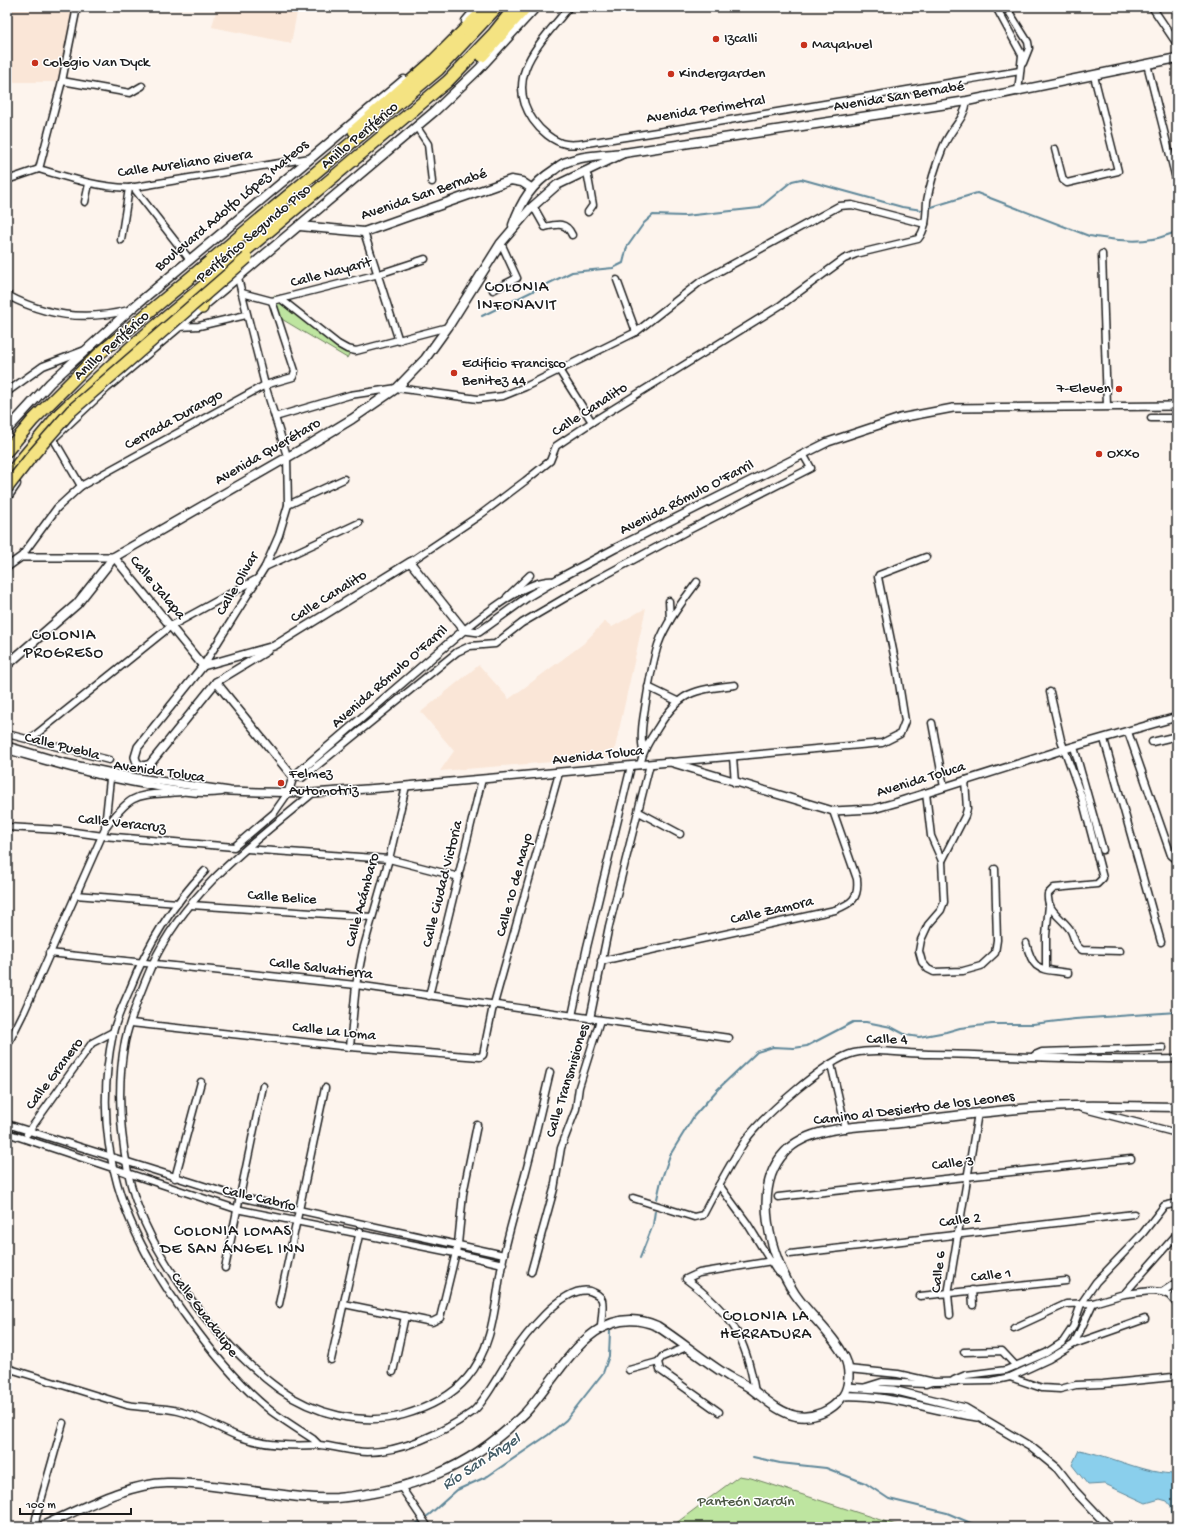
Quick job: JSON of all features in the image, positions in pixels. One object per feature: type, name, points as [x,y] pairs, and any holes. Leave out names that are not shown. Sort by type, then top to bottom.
[{"type":"highway","name":"Periférico Segundo Piso","points":[[7,444],[43,399],[90,353],[157,294],[321,160],[432,62],[487,7]]},
{"type":"highway","name":"Anillo Periférico","points":[[7,451],[33,420],[99,354],[438,70],[497,7]]},
{"type":"highway","name":"Anillo Periférico","points":[[7,477],[60,413],[133,345],[448,81],[494,33],[514,7]]},
{"type":"highway","name":"Periférico Segundo Piso","points":[[7,488],[31,457],[71,411],[247,258],[395,136],[454,84],[498,40],[526,7]]},
{"type":"highway","points":[[202,308],[212,278]]},
{"type":"main road","name":"Boulevard Adolfo López Mateos","points":[[7,430],[50,383],[86,349],[130,310],[416,70],[457,31],[478,7]]},
{"type":"main road","points":[[7,496],[53,438],[106,388],[300,226],[416,126],[479,69],[536,7]]},
{"type":"main road","name":"Avenida San Bernabé","points":[[624,153],[968,101],[1018,92],[1177,58]]},
{"type":"main road","name":"Avenida Querétaro","points":[[511,230],[517,211],[531,188],[540,179],[566,162],[598,155],[624,153]]},
{"type":"main road","name":"Avenida Querétaro","points":[[7,666],[77,604],[114,557],[352,419],[397,388],[425,359],[448,327],[501,242],[531,208],[557,185],[624,153]]},
{"type":"main road","points":[[566,162],[583,172]]},
{"type":"main road","name":"Avenida San Bernabé","points":[[300,226],[364,232],[511,180],[522,182],[531,188]]},
{"type":"main road","name":"Camino al Desierto de los Leones","points":[[848,1369],[842,1353],[795,1294],[785,1278],[776,1255],[767,1213],[766,1193],[774,1166],[784,1152],[797,1141],[811,1135],[846,1128],[978,1113],[1074,1106],[1176,1107]]},
{"type":"main road","points":[[40,1527],[116,1495],[141,1487],[167,1483],[335,1498],[401,1487],[432,1476],[467,1460],[500,1437],[525,1412],[580,1344],[601,1328],[619,1321],[633,1320],[646,1322],[666,1332],[787,1412],[802,1416],[821,1414],[830,1409],[843,1396],[847,1387],[848,1369]]},
{"type":"street","points":[[7,180],[39,169],[62,81],[77,7]]},
{"type":"street","name":"Avenida Perimetral","points":[[569,7],[532,54],[523,73],[522,86],[526,105],[536,123],[546,134],[566,144],[594,142],[1020,71]]},
{"type":"street","points":[[996,7],[1021,52],[1022,64]]},
{"type":"street","points":[[1006,7],[1028,42],[1029,48],[1028,55],[1022,64],[1020,71],[1018,92]]},
{"type":"street","points":[[1152,7],[1177,44]]},
{"type":"street","points":[[1147,64],[1177,183]]},
{"type":"street","points":[[1055,150],[1063,180],[1067,183],[1118,170],[1094,76]]},
{"type":"street","points":[[62,81],[130,93],[142,86]]},
{"type":"street","name":"Calle Canalito","points":[[216,682],[410,562],[480,515],[548,462],[556,446],[592,422],[781,305],[844,259],[856,254],[918,239],[925,224],[927,216],[927,200],[942,148],[965,113],[968,101]]},
{"type":"street","points":[[416,126],[428,144],[432,182]]},
{"type":"street","name":"Calle Aureliano Rivera","points":[[39,169],[89,184],[109,188],[131,188],[313,158]]},
{"type":"street","points":[[583,172],[588,177],[593,205],[588,212]]},
{"type":"street","points":[[85,202],[89,184]]},
{"type":"street","points":[[121,240],[131,188]]},
{"type":"street","points":[[131,188],[190,260]]},
{"type":"street","points":[[275,417],[350,395],[397,388],[478,399],[503,396],[636,332],[700,282],[839,206],[845,204],[852,205],[925,224]]},
{"type":"street","points":[[531,208],[536,211],[545,227],[562,224],[568,227],[572,235]]},
{"type":"street","points":[[364,232],[379,274],[399,341]]},
{"type":"street","points":[[493,290],[517,278],[501,242]]},
{"type":"street","points":[[1102,254],[1107,406]]},
{"type":"street","name":"Calle Nayarit","points":[[242,293],[272,301],[379,274],[425,259]]},
{"type":"street","name":"Calle Olivar","points":[[216,682],[150,764],[143,766],[137,763],[135,758],[138,747],[203,666],[259,578],[279,535],[288,505],[287,456],[265,385],[246,315],[238,278]]},
{"type":"street","points":[[617,280],[636,332]]},
{"type":"street","points":[[7,295],[36,310],[60,314],[108,316],[130,310]]},
{"type":"street","points":[[281,299],[338,344],[347,349],[364,350],[448,327]]},
{"type":"street","name":"Cerrada Durango","points":[[21,557],[57,508],[81,486],[265,385],[293,377],[295,374],[272,301]]},
{"type":"street","points":[[179,327],[198,326],[246,315]]},
{"type":"street","points":[[7,392],[43,366],[86,349]]},
{"type":"street","points":[[559,370],[592,422]]},
{"type":"street","name":"Avenida Rómulo O'Farril","points":[[293,777],[464,630],[479,632],[529,596],[616,548],[803,454],[850,433],[925,412],[953,408],[1177,406]]},
{"type":"street","points":[[1151,418],[1177,418]]},
{"type":"street","points":[[53,438],[81,486]]},
{"type":"street","name":"Avenida Rómulo O'Farril","points":[[293,777],[302,778],[457,652],[470,646],[495,644],[522,623],[594,581],[685,532],[811,468],[803,454]]},
{"type":"street","points":[[288,505],[344,479]]},
{"type":"street","points":[[265,567],[359,523]]},
{"type":"street","points":[[7,567],[21,557]]},
{"type":"street","name":"Calle Jalapa","points":[[21,557],[114,557],[203,666]]},
{"type":"street","points":[[670,762],[882,743],[900,734],[905,721],[896,665],[878,577],[879,575],[926,557]]},
{"type":"street","points":[[410,562],[464,630],[500,603],[536,582],[546,580],[554,582]]},
{"type":"street","points":[[500,603],[530,574]]},
{"type":"street","points":[[29,740],[171,626],[259,578]]},
{"type":"street","points":[[640,765],[642,732],[648,687],[659,644],[670,620],[697,582]]},
{"type":"street","points":[[669,601],[670,620]]},
{"type":"street","name":"Calle Canalito","points":[[203,666],[274,646]]},
{"type":"street","points":[[216,682],[293,777],[288,793]]},
{"type":"street","points":[[642,751],[676,701],[699,690],[735,685]]},
{"type":"street","points":[[648,687],[676,701]]},
{"type":"street","points":[[1046,969],[1046,936],[1049,905],[1048,894],[1054,888],[1097,884],[1103,878],[1082,798],[1065,749],[1050,692]]},
{"type":"street","name":"Avenida Toluca","points":[[7,750],[110,779],[201,794],[230,791],[288,793],[406,786],[670,762],[833,811],[873,809],[1065,749],[1177,717]]},
{"type":"street","points":[[932,723],[944,787]]},
{"type":"street","points":[[1128,732],[1171,855],[1177,860]]},
{"type":"street","points":[[7,734],[109,760]]},
{"type":"street","points":[[1152,742],[1173,737],[1177,738]]},
{"type":"street","points":[[1104,739],[1161,942]]},
{"type":"street","name":"Calle Puebla","points":[[7,746],[66,763],[131,777],[230,791]]},
{"type":"street","points":[[1074,747],[1103,850]]},
{"type":"street","points":[[733,757],[735,782]]},
{"type":"street","name":"Calle Transmisiones","points":[[531,1272],[552,1196],[561,1148],[576,1109],[579,1087],[600,1020],[590,1019],[601,961],[650,764]]},
{"type":"street","name":"Calle Transmisiones","points":[[572,1016],[587,947],[631,766]]},
{"type":"street","name":"Calle 10 de Mayo","points":[[495,1004],[559,773]]},
{"type":"street","points":[[7,1046],[24,1012],[74,895],[103,836],[110,779]]},
{"type":"street","name":"Calle Ciudad Victoria","points":[[430,996],[482,779]]},
{"type":"street","points":[[942,861],[965,816],[967,809],[964,780]]},
{"type":"street","name":"Calle Acámbaro","points":[[350,1047],[356,986],[363,950],[389,859],[406,786]]},
{"type":"street","points":[[104,829],[121,807],[130,799],[142,795],[182,792]]},
{"type":"street","points":[[313,792],[223,870],[177,922],[153,964],[131,1023],[122,1060],[121,1088],[127,1162],[128,1173],[134,1193],[151,1236],[180,1285],[217,1331],[253,1367],[279,1389],[309,1406],[335,1415],[370,1419],[394,1417],[421,1410],[459,1387],[478,1365],[486,1344],[504,1255],[550,1072]]},
{"type":"street","name":"Calle Veracruz","points":[[7,827],[84,832],[103,836],[234,847],[274,813],[288,793]]},
{"type":"street","points":[[926,793],[931,836],[942,861],[944,902],[941,910],[928,925],[921,940],[919,951],[922,962],[928,969],[934,972],[963,971],[981,966],[995,953],[997,940],[995,869]]},
{"type":"street","name":"Calle Zamora","points":[[601,961],[835,910],[849,904],[855,898],[858,889],[857,879],[833,811]]},
{"type":"street","points":[[638,812],[680,834]]},
{"type":"street","points":[[247,850],[389,859],[459,877]]},
{"type":"street","name":"Calle Guadalupe","points":[[205,871],[189,888],[159,929],[140,962],[113,1032],[105,1091],[106,1128],[110,1157],[118,1189],[125,1208],[156,1272],[206,1343],[235,1377],[270,1410],[313,1439],[319,1445]]},
{"type":"street","points":[[74,895],[178,903]]},
{"type":"street","name":"Calle Belice","points":[[191,905],[372,917]]},
{"type":"street","points":[[1049,905],[1070,931],[1075,944],[1082,950],[1120,951]]},
{"type":"street","points":[[1026,943],[1031,960],[1035,966],[1068,973]]},
{"type":"street","name":"Calle Salvatierra","points":[[49,953],[356,986],[495,1004],[590,1019]]},
{"type":"street","name":"Calle La Loma","points":[[131,1023],[350,1047],[480,1057],[483,1055],[495,1004]]},
{"type":"street","points":[[600,1020],[729,1038]]},
{"type":"street","name":"Calle Granero","points":[[24,1138],[92,1043],[113,1032]]},
{"type":"street","points":[[1033,1056],[1042,1052],[1162,1048]]},
{"type":"street","name":"Calle 4","points":[[633,1198],[694,1217],[703,1215],[746,1140],[756,1128],[793,1094],[831,1064],[853,1053],[874,1051],[921,1054],[1177,1059]]},
{"type":"street","points":[[831,1064],[846,1128]]},
{"type":"street","points":[[175,1178],[201,1082]]},
{"type":"street","points":[[225,1268],[236,1208],[263,1086]]},
{"type":"street","points":[[278,1304],[325,1088]]},
{"type":"street","points":[[1176,1107],[1177,1096]]},
{"type":"street","points":[[1074,1106],[1177,1133]]},
{"type":"street","name":"Calle 6","points":[[950,1315],[948,1294],[978,1113]]},
{"type":"street","name":"Calle Cabrío","points":[[7,1124],[239,1197],[504,1255]]},
{"type":"street","points":[[344,1304],[432,1322],[437,1321],[442,1314],[458,1244],[462,1194],[477,1125]]},
{"type":"street","name":"Calle Cabrío","points":[[7,1133],[236,1208],[502,1264]]},
{"type":"street","name":"Calle 3","points":[[778,1197],[1131,1158]]},
{"type":"street","points":[[719,1185],[772,1261],[776,1270],[785,1278]]},
{"type":"street","points":[[953,1381],[966,1375],[1006,1370],[1063,1342],[1073,1327],[1081,1304],[1096,1282],[1143,1233],[1164,1206],[1177,1204]]},
{"type":"street","name":"Calle 2","points":[[790,1254],[1134,1214]]},
{"type":"street","points":[[331,1360],[362,1224]]},
{"type":"street","points":[[1124,1294],[1177,1234]]},
{"type":"street","points":[[755,1392],[742,1339],[735,1326],[716,1304],[686,1279],[699,1273],[772,1261]]},
{"type":"street","name":"Calle 1","points":[[920,1296],[1066,1281]]},
{"type":"street","points":[[1162,1292],[1177,1282]]},
{"type":"street","points":[[1074,1344],[1093,1303],[1091,1289]]},
{"type":"street","points":[[972,1290],[973,1305]]},
{"type":"street","points":[[7,1368],[126,1405],[146,1409],[178,1410],[240,1437],[271,1445],[319,1445],[368,1452],[411,1444],[437,1433],[471,1413],[481,1402],[529,1332],[547,1312],[574,1293],[587,1291],[598,1295],[602,1300],[601,1328]]},
{"type":"street","points":[[1014,1328],[1066,1304],[1093,1303],[1124,1294],[1151,1291],[1162,1292],[1168,1295],[1177,1304]]},
{"type":"street","points":[[393,1372],[405,1316]]},
{"type":"street","points":[[865,1388],[882,1382],[926,1384],[953,1381],[992,1381],[1010,1378],[1049,1359],[1074,1344],[1145,1319]]},
{"type":"street","points":[[629,1370],[658,1362],[662,1357],[687,1347]]},
{"type":"street","points":[[964,1352],[1002,1351],[1016,1366]]},
{"type":"street","points":[[658,1362],[660,1370],[719,1412]]},
{"type":"street","points":[[848,1369],[898,1374],[934,1382]]},
{"type":"street","points":[[1006,1370],[1010,1378],[1042,1388],[1060,1389],[1076,1385],[1103,1384],[1173,1377]]},
{"type":"street","points":[[847,1387],[893,1390],[965,1408],[1031,1447],[1057,1468],[1075,1491],[1109,1527]]},
{"type":"street","points":[[843,1396],[885,1399],[952,1414],[980,1417]]},
{"type":"street","points":[[35,1527],[36,1518],[63,1423]]},
{"type":"street","points":[[401,1487],[427,1525]]},
{"type":"shaded area","name":"Colegio Van Dyck","points":[[7,7],[74,7],[58,82],[7,82]]},
{"type":"shaded area","points":[[217,7],[298,7],[291,43],[212,27]]},
{"type":"shaded area","points":[[646,608],[613,757],[440,771],[454,751],[421,712],[479,665],[509,699],[583,644],[605,621],[612,627]]},
{"type":"green space","points":[[274,295],[284,298],[344,344],[353,347],[347,358],[280,318]]},
{"type":"green space","name":"Panteón Jardín","points":[[739,1476],[751,1478],[902,1527],[671,1527]]},
{"type":"water","points":[[1079,1450],[1152,1471],[1177,1474],[1177,1516],[1172,1515],[1171,1506],[1167,1501],[1160,1499],[1146,1503],[1105,1484],[1088,1485],[1072,1465]]},
{"type":"waterway","points":[[482,316],[572,272],[613,268],[623,263],[627,247],[644,223],[653,215],[685,216],[759,208],[792,181],[801,179],[902,207],[922,210],[977,193],[1089,236],[1129,241],[1159,238],[1177,232]]},
{"type":"waterway","points":[[657,1199],[661,1181],[670,1155],[694,1116],[718,1089],[757,1052],[773,1047],[794,1048],[807,1046],[853,1022],[866,1022],[891,1027],[906,1035],[919,1037],[960,1028],[992,1024],[1033,1024],[1075,1019],[1177,1012]]},
{"type":"waterway","points":[[640,1258],[653,1225],[655,1211]]},
{"type":"waterway","name":"Río San Ángel","points":[[412,1527],[430,1514],[457,1490],[488,1476],[548,1435],[566,1420],[603,1373],[609,1356],[610,1331]]},
{"type":"waterway","points":[[753,1457],[780,1463],[826,1468],[865,1483],[889,1499],[947,1513],[980,1527]]},
{"type":"place","name":"Izcalli","points":[[716,39]]},
{"type":"place","name":"Mayahuel","points":[[804,45]]},
{"type":"place","name":"Colegio Van Dyck","points":[[35,63]]},
{"type":"place","name":"Kindergarden","points":[[671,74]]},
{"type":"place","name":"Edificio Francisco Benitez 44","points":[[454,373]]},
{"type":"place","name":"7-Eleven","points":[[1119,389]]},
{"type":"place","name":"Oxxo","points":[[1099,454]]},
{"type":"place","name":"Felmez Automotriz","points":[[281,783]]},
{"type":"district","name":"COLONIA INFONAVIT","points":[[517,297]]},
{"type":"district","name":"COLONIA PROGRESO","points":[[64,645]]},
{"type":"district","name":"COLONIA LOMAS DE SAN ÁNGEL INN","points":[[233,1241]]},
{"type":"district","name":"COLONIA LA HERRADURA","points":[[766,1326]]}]
